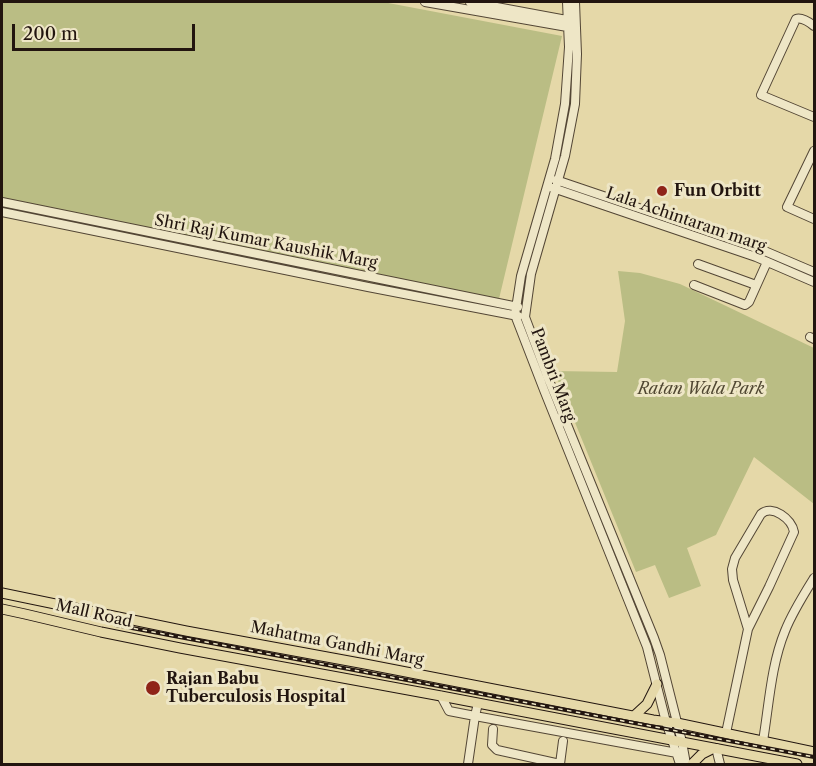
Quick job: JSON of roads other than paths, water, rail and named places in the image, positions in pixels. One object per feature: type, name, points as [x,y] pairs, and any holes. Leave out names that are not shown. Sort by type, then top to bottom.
[{"type":"main road","name":"Mahatma Gandhi Marg","points":[[2,593],[186,631],[672,722],[814,752]]},
{"type":"main road","points":[[48,619],[51,603]]},
{"type":"main road","name":"Mall Road","points":[[2,609],[180,648]]},
{"type":"main road","name":"Mahatma Gandhi Marg","points":[[180,648],[797,765]]},
{"type":"main road","points":[[634,716],[647,704],[657,684]]},
{"type":"main road","points":[[692,765],[702,754],[715,748]]},
{"type":"street","points":[[425,2],[572,24]]},
{"type":"street","points":[[470,2],[499,4],[572,24]]},
{"type":"street","points":[[567,2],[572,24]]},
{"type":"street","points":[[572,24],[575,2]]},
{"type":"street","points":[[814,26],[803,19],[796,19],[761,95],[814,117]]},
{"type":"street","name":"Pambri Marg","points":[[572,24],[577,54],[574,104],[566,156],[553,184],[521,276],[515,311],[592,499],[654,638],[660,655],[672,722]]},
{"type":"street","points":[[814,151],[787,207],[814,219]]},
{"type":"street","name":"Pambri Marg","points":[[553,184],[531,274],[525,312],[672,722]]},
{"type":"street","name":"Lala Achintaram marg","points":[[553,184],[767,262],[814,282]]},
{"type":"street","name":"Lala Achintaram marg","points":[[553,184],[760,249],[814,272]]},
{"type":"street","name":"Shri Raj Kumar Kaushik Marg","points":[[2,202],[299,262],[515,311]]},
{"type":"street","name":"Shri Raj Kumar Kaushik Marg","points":[[2,212],[296,273],[525,312]]},
{"type":"street","points":[[87,229],[90,220]]},
{"type":"street","points":[[296,273],[299,262]]},
{"type":"street","points":[[694,285],[745,305],[749,302],[767,262]]},
{"type":"street","points":[[698,264],[756,285]]},
{"type":"street","points":[[726,734],[748,629],[794,532],[791,524],[773,510],[767,509],[761,514],[735,558],[732,569],[733,580],[748,629]]},
{"type":"street","points":[[763,741],[777,658],[785,631],[814,578]]},
{"type":"street","points":[[441,696],[449,711],[677,753]]},
{"type":"street","points":[[468,765],[478,703]]},
{"type":"street","points":[[672,722],[686,765]]},
{"type":"street","points":[[493,729],[492,745],[497,750],[560,764],[563,741]]},
{"type":"street","points":[[677,741],[680,765]]},
{"type":"street","points":[[715,748],[720,764],[728,765]]},
{"type":"railway","points":[[116,625],[814,757]]},
{"type":"place","name":"Fun Orbitt","points":[[662,191]]},
{"type":"place","name":"Rajan Babu Tuberculosis Hospital","points":[[153,688]]},
{"type":"park label","name":"Ratan Wala Park","points":[[701,389]]}]
